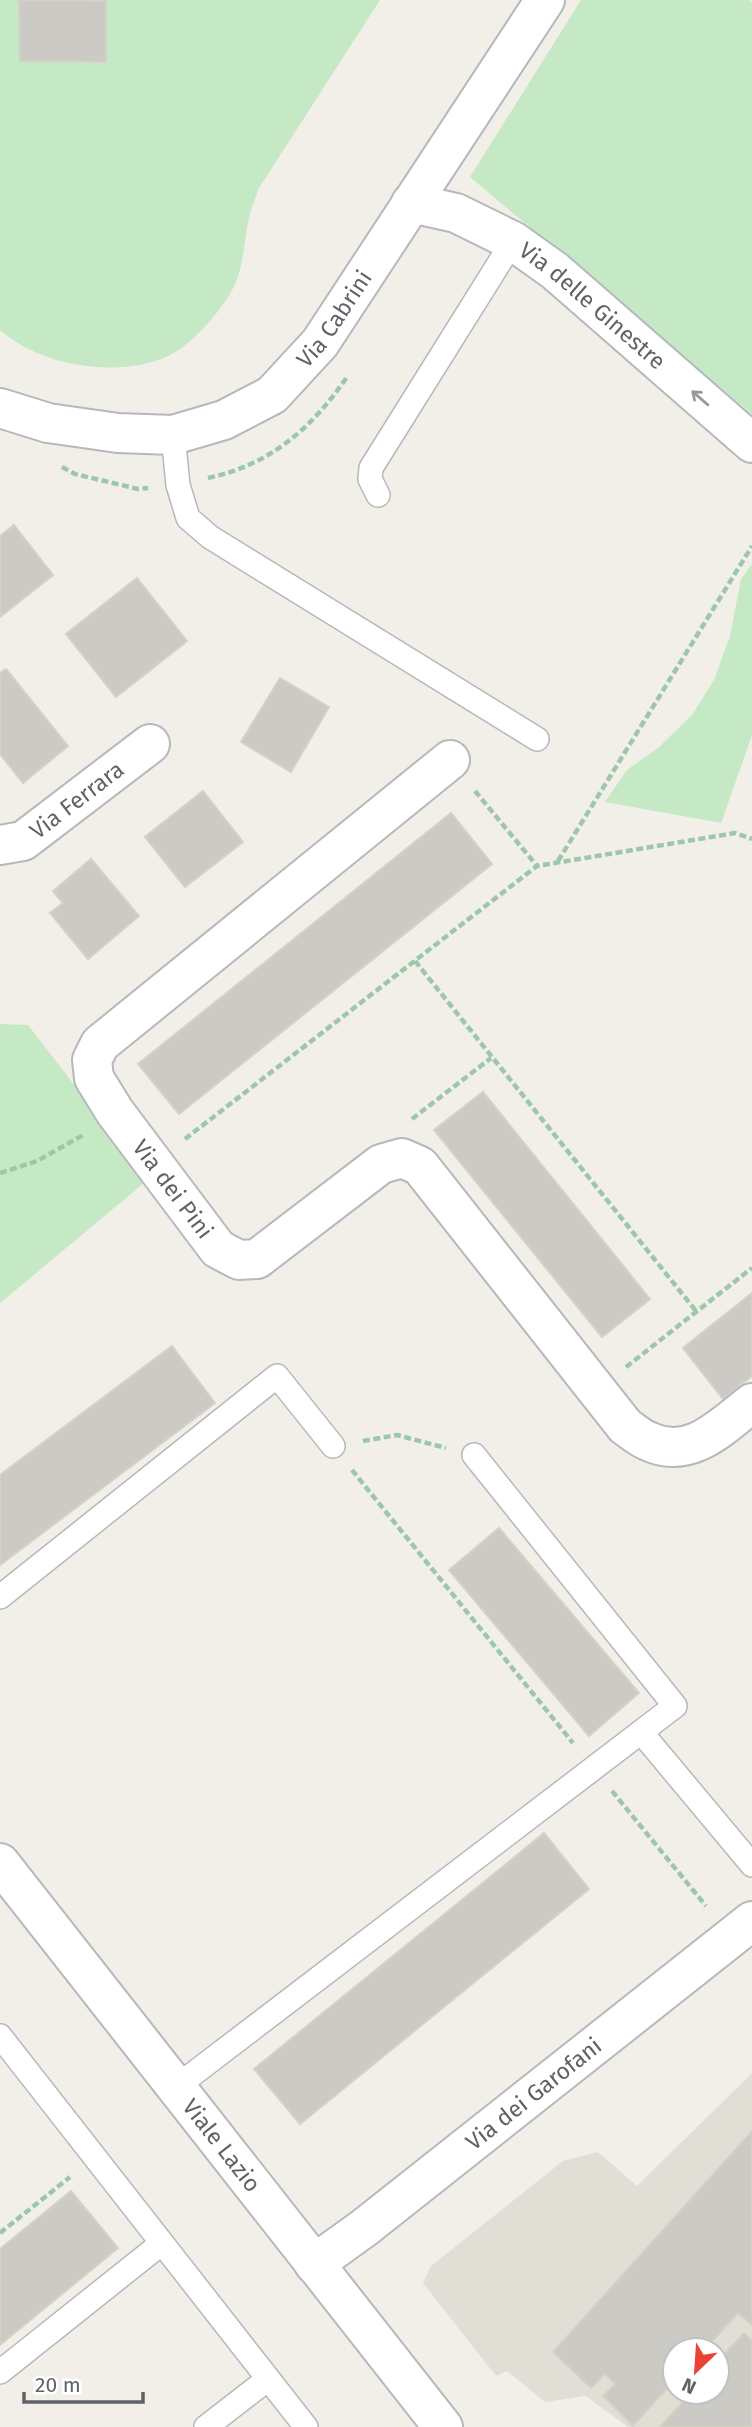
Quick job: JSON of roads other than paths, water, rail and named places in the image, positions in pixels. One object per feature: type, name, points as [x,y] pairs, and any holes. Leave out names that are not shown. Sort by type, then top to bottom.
[{"type":"street","name":"Via Cabrini","points":[[0,408],[48,423],[118,433],[173,435],[223,420],[272,395],[320,343],[545,0]]},
{"type":"street","name":"Via delle Ginestre","points":[[411,203],[456,213],[513,242],[555,271],[752,443]]},
{"type":"street","name":"Via Ferrara","points":[[0,845],[23,841],[150,744]]},
{"type":"street","name":"Via dei Pini","points":[[450,760],[100,1044],[92,1060],[94,1078],[115,1112],[218,1249],[239,1260],[257,1259],[381,1164],[402,1158],[420,1166],[625,1426],[649,1442],[677,1447],[701,1442],[752,1403]]},
{"type":"street","name":"Viale Lazio","points":[[0,1863],[443,2427]]},
{"type":"street","name":"Via dei Garofani","points":[[314,2264],[364,2228],[742,1929]]},
{"type":"lane","points":[[378,495],[370,479],[371,468],[513,242]]},
{"type":"lane","points":[[173,435],[178,485],[188,519],[210,537],[537,739]]},
{"type":"lane","points":[[0,1597],[277,1376],[333,1446]]},
{"type":"lane","points":[[176,2088],[675,1706],[474,1455]]},
{"type":"lane","points":[[641,1732],[752,1865]]},
{"type":"lane","points":[[0,2036],[306,2427]]},
{"type":"lane","points":[[0,2372],[162,2243]]},
{"type":"lane","points":[[206,2427],[268,2379]]}]
